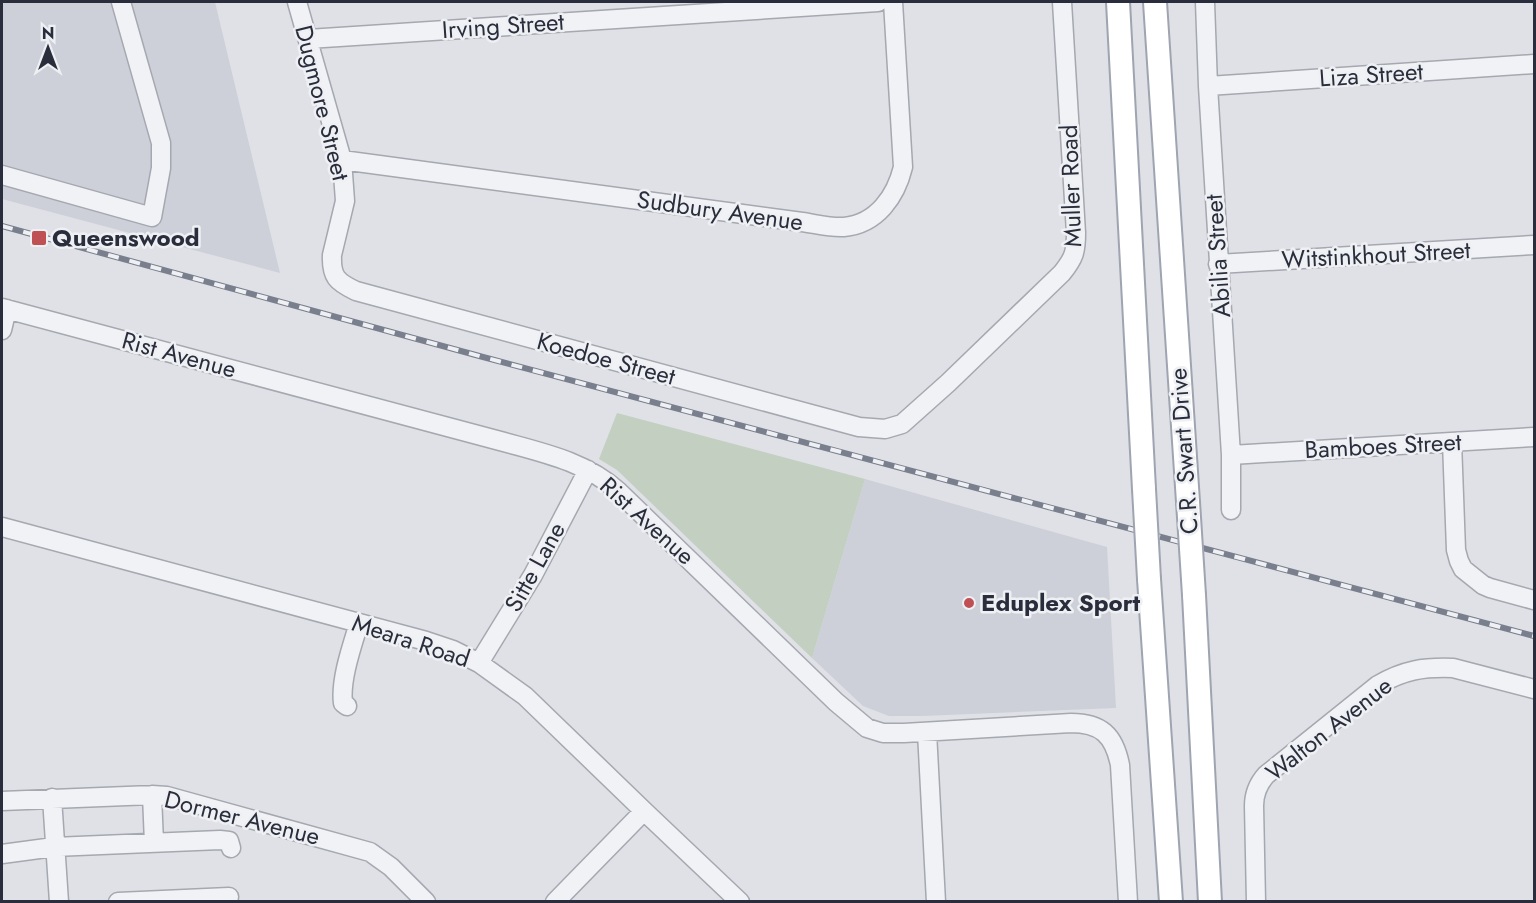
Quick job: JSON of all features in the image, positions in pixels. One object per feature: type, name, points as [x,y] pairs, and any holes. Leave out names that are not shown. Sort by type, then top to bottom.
[{"type":"main road","name":"C.R. Swart Drive","points":[[1118,2],[1149,579],[1171,902]]},
{"type":"main road","points":[[1120,44],[1125,30],[1125,15],[1131,2]]},
{"type":"main road","name":"C.R. Swart Drive","points":[[1155,2],[1194,595],[1210,902]]},
{"type":"street","points":[[2,175],[152,217],[161,168],[161,143],[122,2]]},
{"type":"street","name":"Dugmore Street","points":[[297,2],[342,160],[345,201],[332,255],[333,274]]},
{"type":"street","name":"Irving Street","points":[[308,39],[611,10],[878,2]]},
{"type":"street","name":"Sudbury Avenue","points":[[342,160],[843,227],[852,225],[865,221],[888,201],[899,183],[903,167],[893,2]]},
{"type":"street","name":"Muller Road","points":[[885,429],[902,424],[948,383],[1072,261],[1076,249],[1076,233],[1062,2]]},
{"type":"street","name":"Abilia Street","points":[[1205,2],[1218,264],[1231,455],[1231,510]]},
{"type":"street","name":"Liza Street","points":[[1208,86],[1534,64]]},
{"type":"street","name":"Witstinkhout Street","points":[[1218,264],[1534,245]]},
{"type":"street","name":"Koedoe Street","points":[[333,274],[340,282],[356,291],[859,427],[885,429]]},
{"type":"street","points":[[2,330],[4,308]]},
{"type":"street","name":"Rist Avenue","points":[[4,308],[504,441],[553,455],[588,470],[607,480],[618,490],[836,702],[867,728],[884,732],[927,732],[1084,723],[1095,727],[1106,733],[1113,743],[1120,765],[1128,902]]},
{"type":"street","name":"Bamboes Street","points":[[1231,455],[1534,437]]},
{"type":"street","points":[[1452,441],[1456,550],[1462,566],[1486,586],[1534,600]]},
{"type":"street","name":"Sitte Lane","points":[[479,663],[532,575],[588,470]]},
{"type":"street","name":"Meara Road","points":[[2,527],[426,640],[479,663],[525,696],[740,902]]},
{"type":"street","points":[[347,706],[343,703],[342,697],[348,662],[359,623]]},
{"type":"street","name":"Walton Avenue","points":[[1256,902],[1254,801],[1256,790],[1266,775],[1378,685],[1395,675],[1432,667],[1453,668],[1534,689]]},
{"type":"street","points":[[927,732],[936,902]]},
{"type":"street","points":[[152,795],[154,843]]},
{"type":"street","name":"Dormer Avenue","points":[[2,801],[167,796],[370,852],[391,867],[426,902]]},
{"type":"street","points":[[52,798],[59,902]]},
{"type":"street","points":[[555,902],[644,811]]},
{"type":"street","points":[[2,854],[54,848],[154,843],[226,844],[225,812]]},
{"type":"street","points":[[118,902],[229,897]]},
{"type":"shaded area","points":[[2,2],[215,2],[280,273],[2,199]]},
{"type":"shaded area","name":"Eduplex Sport","points":[[865,479],[1107,547],[1116,708],[889,716],[863,706],[812,658]]},
{"type":"green space","points":[[617,413],[865,479],[812,658],[617,470],[599,459]]},
{"type":"railway","points":[[2,226],[483,357],[1534,636]]},
{"type":"place","name":"Queenswood","points":[[39,238]]},
{"type":"place","name":"Eduplex Sport","points":[[969,603]]}]
